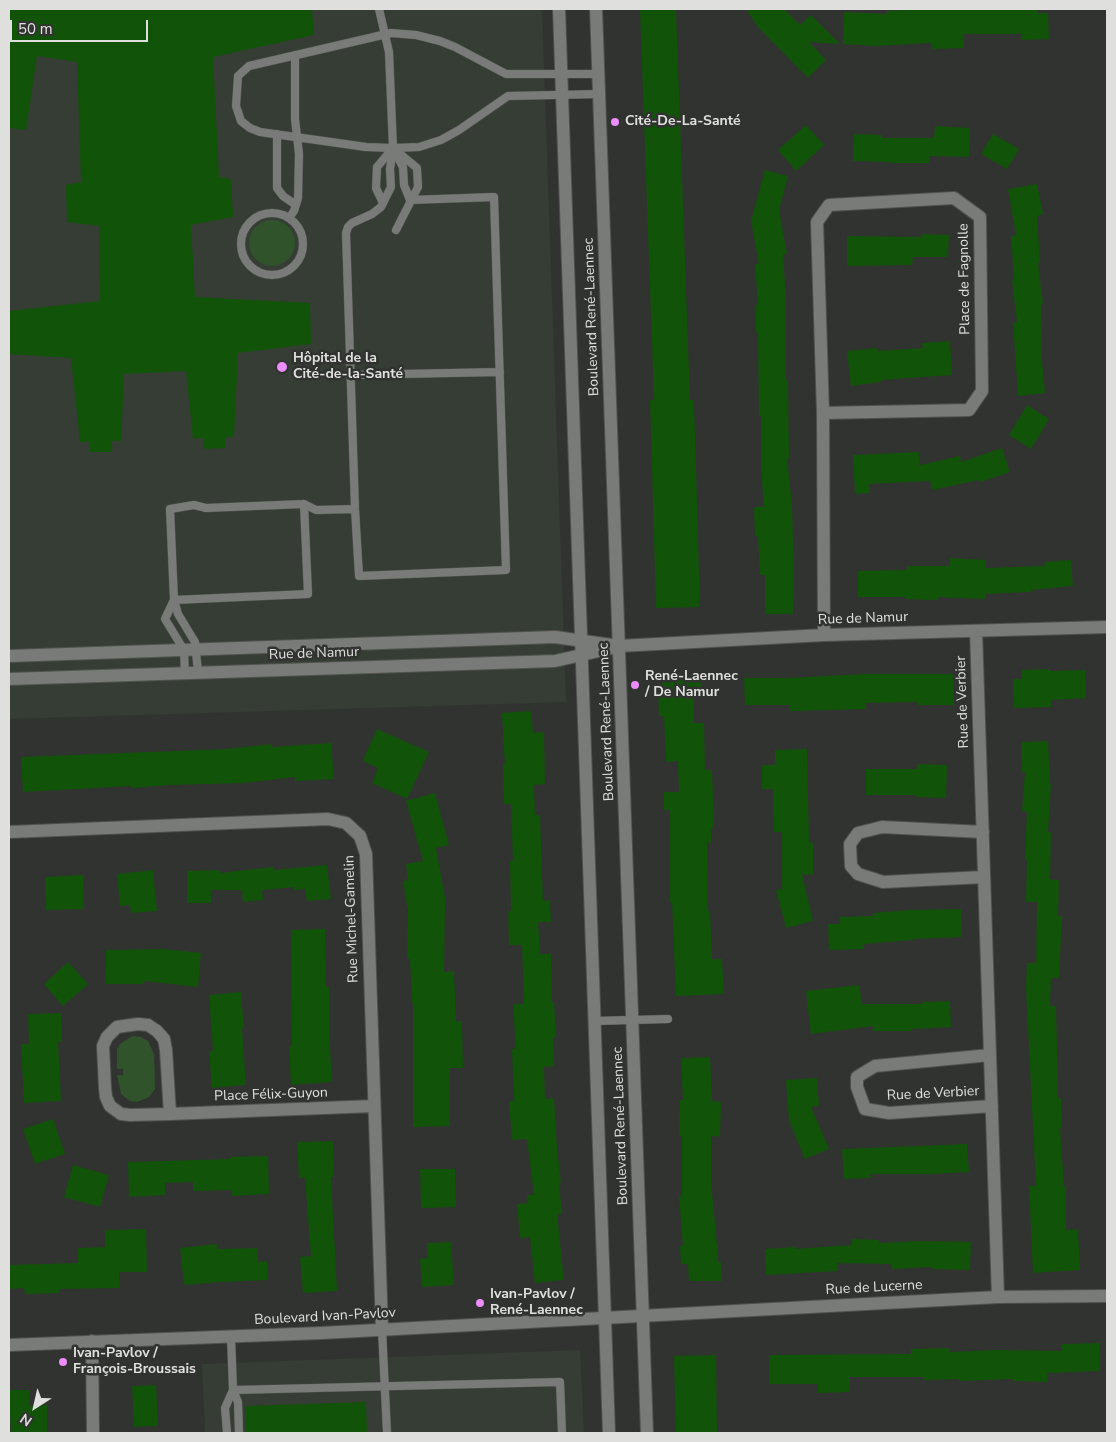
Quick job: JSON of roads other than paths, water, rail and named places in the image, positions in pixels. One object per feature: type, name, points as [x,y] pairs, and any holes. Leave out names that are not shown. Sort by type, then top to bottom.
[{"type":"street","name":"Boulevard René-Laennec","points":[[559,9],[609,1433]]},
{"type":"street","name":"Boulevard René-Laennec","points":[[596,9],[647,1433]]},
{"type":"street","name":"Place de Fagnolle","points":[[823,413],[969,410],[982,391],[980,217],[954,198],[829,206],[817,222],[823,413],[824,635]]},
{"type":"street","name":"Rue de Namur","points":[[9,679],[555,661],[619,646],[824,635],[1107,627]]},
{"type":"street","name":"Rue de Verbier","points":[[976,631],[998,1297]]},
{"type":"street","name":"Rue de Namur","points":[[9,656],[555,637],[619,646]]},
{"type":"street","name":"Rue Michel-Gamelin","points":[[9,832],[328,819],[340,820],[352,826],[360,836],[365,848],[382,1329]]},
{"type":"street","points":[[982,832],[882,827],[858,833],[850,844],[851,866],[858,874],[883,882],[984,877]]},
{"type":"street","name":"Place Félix-Guyon","points":[[170,1114],[164,1039],[148,1025],[138,1024],[117,1027],[106,1037],[103,1046],[105,1088],[107,1102],[117,1112],[125,1115],[170,1114],[374,1106]]},
{"type":"street","name":"Rue de Verbier","points":[[990,1055],[875,1066],[857,1077],[857,1087],[864,1109],[889,1113],[992,1106]]},
{"type":"street","name":"Rue de Lucerne","points":[[642,1315],[998,1297],[1107,1296]]},
{"type":"street","name":"Boulevard Ivan-Pavlov","points":[[9,1345],[382,1329],[642,1315]]},
{"type":"street","points":[[92,1341],[93,1433]]},
{"type":"lane","points":[[379,9],[389,52],[393,148],[390,187],[377,211],[348,227],[346,234],[359,576],[506,570],[494,197],[410,200]]},
{"type":"lane","points":[[599,74],[506,74],[440,41],[406,33],[385,34],[249,66],[241,72],[237,81],[236,106],[242,121],[254,130],[366,147],[393,148],[419,147],[441,140],[459,130],[508,96],[600,94]]},
{"type":"lane","points":[[289,218],[298,198],[299,154],[295,120],[295,55]]},
{"type":"lane","points":[[276,134],[277,188],[282,196],[296,205]]},
{"type":"lane","points":[[393,148],[403,168],[404,186],[410,200]]},
{"type":"lane","points":[[393,148],[418,168],[418,187],[396,230]]},
{"type":"lane","points":[[383,203],[376,188],[377,167],[393,148]]},
{"type":"lane","points":[[266,214],[279,214],[289,218],[298,227],[302,236],[302,250],[299,259],[290,269],[277,274],[267,274],[255,270],[245,260],[242,251],[242,238],[247,226],[257,216],[266,214]]},
{"type":"lane","points":[[351,375],[500,372]]},
{"type":"lane","points":[[191,673],[192,636],[178,614],[174,600],[170,509],[194,505],[206,508],[304,504],[316,510],[355,509]]},
{"type":"lane","points":[[174,600],[308,594],[304,504]]},
{"type":"lane","points":[[174,600],[164,619],[191,649],[191,673]]},
{"type":"lane","points":[[594,1021],[668,1019]]},
{"type":"lane","points":[[382,1329],[387,1433]]},
{"type":"lane","points":[[231,1336],[233,1390],[238,1402],[239,1433]]},
{"type":"lane","points":[[233,1390],[560,1382],[562,1433]]},
{"type":"lane","points":[[227,1433],[225,1408],[233,1390]]},
{"type":"place","name":"Cité-De-La-Santé","points":[[615,122]]},
{"type":"place","name":"Hôpital de la Cité-de-la-Santé","points":[[282,367]]},
{"type":"place","name":"René-Laennec / De Namur","points":[[635,685]]},
{"type":"place","name":"Ivan-Pavlov / René-Laennec","points":[[480,1303]]},
{"type":"place","name":"Ivan-Pavlov / François-Broussais","points":[[63,1362]]}]
